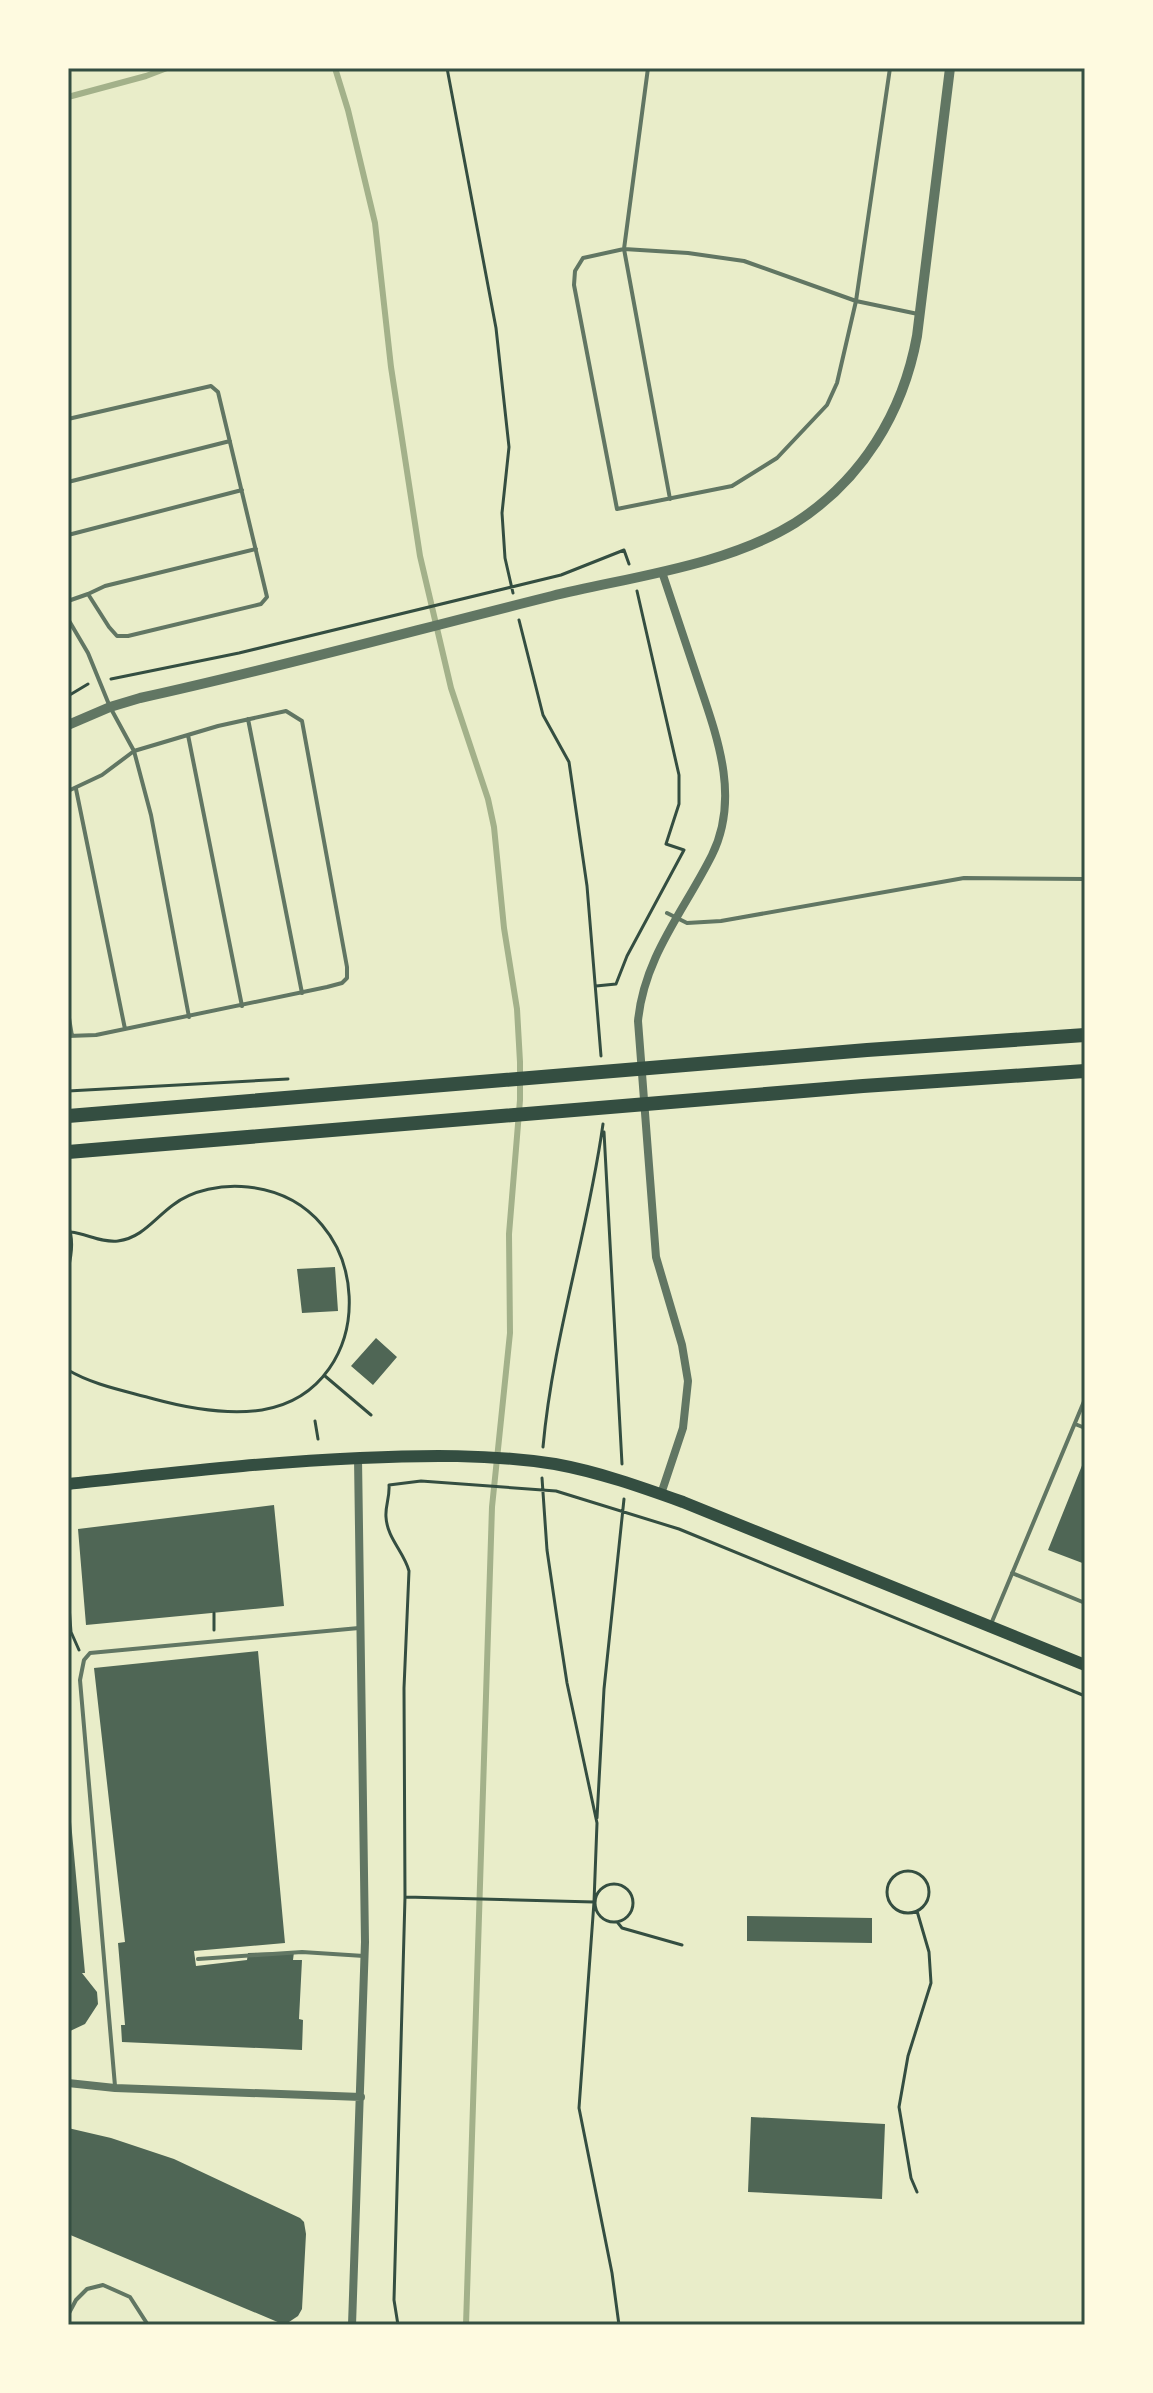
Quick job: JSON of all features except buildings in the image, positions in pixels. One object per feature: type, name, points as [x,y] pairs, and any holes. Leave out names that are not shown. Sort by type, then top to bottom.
[{"type":"main road","points":[[68,1116],[1085,1035]]},
{"type":"main road","points":[[68,1152],[1085,1071]]},
{"type":"main road","points":[[68,1484],[320,1459],[418,1455],[485,1457],[575,1468],[661,1494],[1085,1665]]},
{"type":"street","points":[[68,725],[110,707],[157,693],[561,593],[662,572],[776,533],[806,515],[841,486],[875,445],[898,404],[911,365],[950,68]]},
{"type":"street","points":[[661,1494],[681,1439],[688,1381],[682,1345],[654,1247],[638,1021],[640,996],[671,916],[717,842],[724,809],[725,774],[719,743],[662,572]]},
{"type":"street","points":[[352,2325],[364,1956],[358,1458]]},
{"type":"street","points":[[68,2083],[115,2088],[361,2097]]},
{"type":"lane","points":[[648,68],[624,249],[670,499]]},
{"type":"lane","points":[[890,68],[856,301],[837,383],[827,405],[777,458],[732,486],[617,509],[574,285],[575,271],[583,258],[624,249],[744,261],[856,301],[920,314]]},
{"type":"lane","points":[[68,419],[211,386],[218,392],[267,597],[261,604],[117,636],[88,594]]},
{"type":"lane","points":[[68,482],[230,441]]},
{"type":"lane","points":[[68,535],[242,490]]},
{"type":"lane","points":[[68,601],[105,586],[256,549]]},
{"type":"lane","points":[[68,619],[88,653],[110,707],[134,751],[151,815],[189,1017]]},
{"type":"lane","points":[[68,791],[102,775],[134,751],[286,711],[302,721],[347,967],[347,978],[342,983],[125,1029],[70,1036],[68,1012]]},
{"type":"lane","points":[[248,719],[302,993]]},
{"type":"lane","points":[[188,735],[242,1006]]},
{"type":"lane","points":[[76,787],[125,1029]]},
{"type":"lane","points":[[671,916],[687,923],[721,921],[964,878],[1085,879]]},
{"type":"lane","points":[[990,1627],[1085,1399]]},
{"type":"lane","points":[[1075,1424],[1085,1428]]},
{"type":"lane","points":[[1012,1573],[1085,1603]]},
{"type":"lane","points":[[115,2088],[80,1680],[84,1660],[90,1653],[362,1628]]},
{"type":"lane","points":[[198,1959],[302,1952],[364,1956]]},
{"type":"lane","points":[[68,2315],[87,2289],[103,2285],[130,2297],[148,2325]]},
{"type":"path","points":[[151,670],[239,653],[561,575],[624,550],[679,775],[679,804],[666,844],[684,850],[627,956],[616,984],[596,986]]},
{"type":"path","points":[[68,1091],[293,1079]]},
{"type":"path","points":[[603,1124],[624,1510],[604,1689],[594,1902],[579,2108],[612,2273],[619,2325]]},
{"type":"path","points":[[68,1370],[169,1403],[194,1408],[263,1410],[307,1390],[324,1374],[347,1326],[350,1310],[350,1281],[338,1247],[315,1218],[297,1203],[273,1192],[222,1186],[176,1202],[150,1226],[130,1239],[115,1242],[71,1232]]},
{"type":"path","points":[[68,1225],[72,1253],[68,1269]]},
{"type":"path","points":[[324,1374],[371,1415]]},
{"type":"path","points":[[315,1421],[318,1439]]},
{"type":"path","points":[[398,2325],[394,2300],[405,1897],[404,1688],[409,1571],[405,1557],[392,1540],[386,1519],[389,1485],[421,1481],[556,1491],[624,1510],[679,1529],[1085,1696]]},
{"type":"path","points":[[68,1593],[71,1632],[84,1660]]},
{"type":"path","points":[[907,1871],[921,1875],[929,1887],[927,1901],[917,1911],[903,1912],[889,1900],[888,1887],[900,1873],[907,1871]]},
{"type":"path","points":[[614,1884],[626,1888],[633,1905],[629,1916],[612,1923],[601,1918],[594,1902],[603,1887],[614,1884]]},
{"type":"path","points":[[405,1897],[594,1902]]},
{"type":"path","points":[[917,1911],[929,1952],[931,1983],[908,2056],[899,2107],[911,2178],[917,2192]]},
{"type":"path","points":[[618,1922],[622,1928],[682,1945]]},
{"type":"waterway","points":[[68,97],[167,68]]},
{"type":"waterway","points":[[335,68],[375,223],[391,367],[420,556],[451,688],[488,799],[494,827],[504,928],[517,1009],[520,1100],[509,1234],[510,1333],[492,1507],[466,2325]]}]
